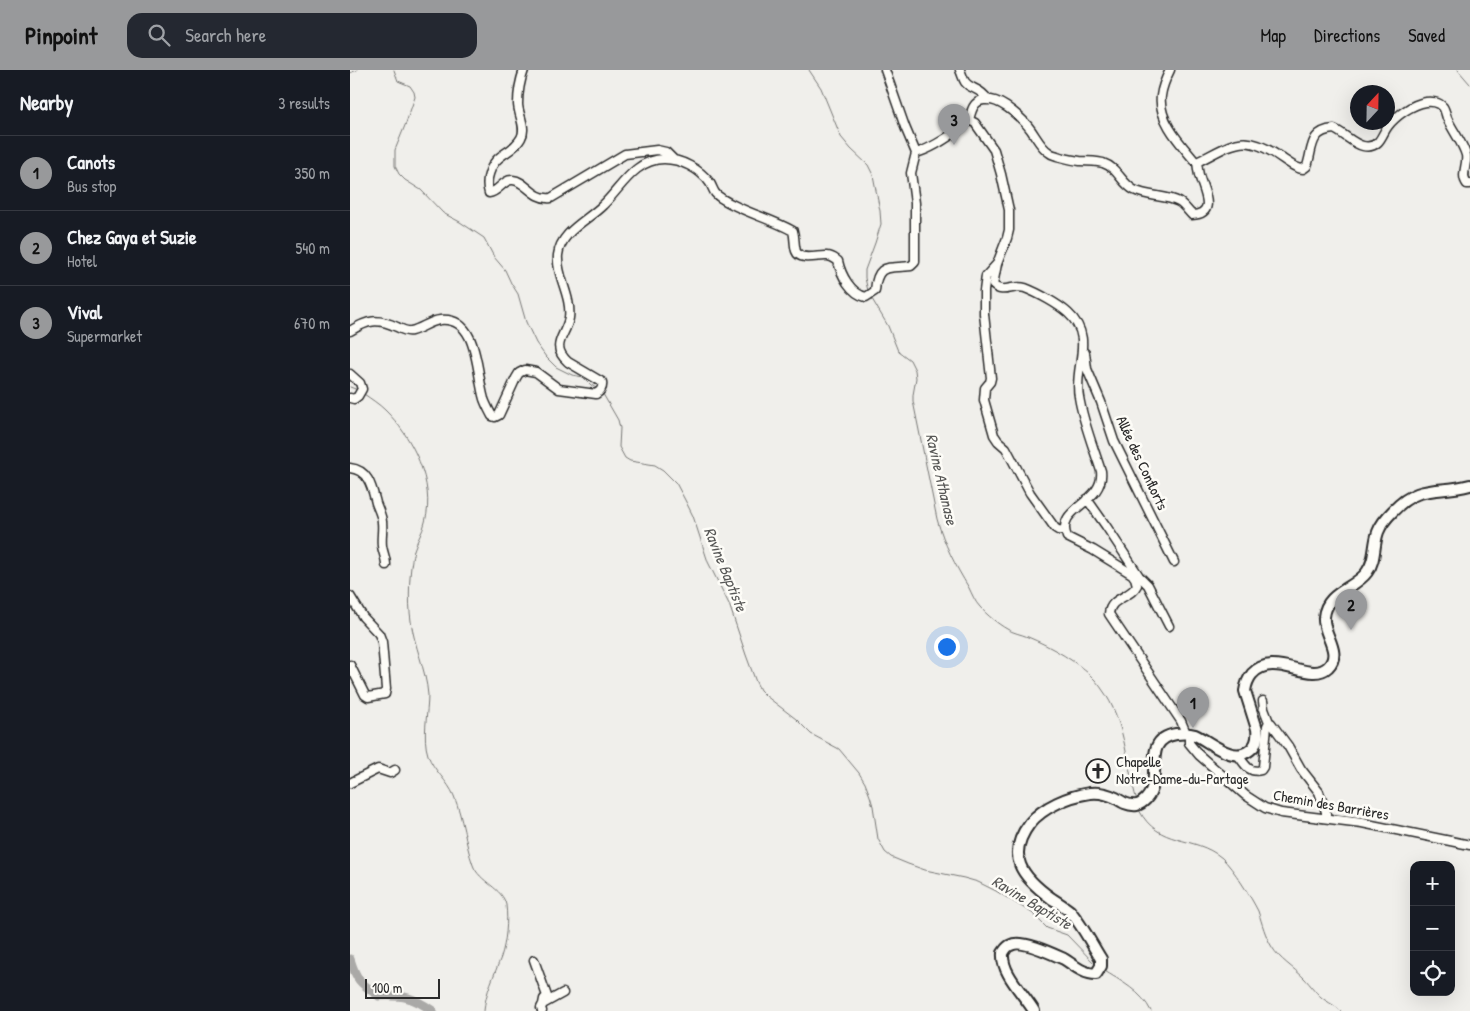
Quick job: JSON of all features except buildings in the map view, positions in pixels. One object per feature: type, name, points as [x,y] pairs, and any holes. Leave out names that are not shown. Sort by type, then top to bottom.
[{"type":"main road","points":[[1034,1011],[1012,981],[1004,964],[1003,954],[1010,945],[1017,943],[1028,945],[1061,958],[1090,974],[1096,974],[1101,966],[1101,959],[1077,920],[1068,909],[1050,897],[1024,872],[1018,862],[1018,845],[1024,831],[1035,817],[1058,802],[1089,793],[1110,796],[1128,804],[1142,803],[1153,787],[1155,754],[1158,743],[1169,735],[1187,733],[1238,755],[1252,748],[1258,735],[1245,691],[1247,681],[1254,672],[1266,666],[1278,665],[1315,672],[1329,666],[1334,657],[1334,651],[1324,622],[1325,611],[1334,598],[1361,579],[1367,572],[1374,556],[1379,529],[1389,514],[1413,494],[1470,486]]},
{"type":"street","points":[[524,70],[518,88],[518,107],[523,126],[523,136],[515,146],[499,157],[491,167],[487,183],[490,193],[494,192],[504,183],[516,180],[539,197],[546,199],[551,198],[625,154],[658,150],[666,152],[673,159]]},
{"type":"street","points":[[350,331],[360,325],[374,321],[384,322],[405,331],[411,331],[438,320],[448,320],[457,323],[468,335],[484,398],[492,416],[495,417],[499,416],[519,373],[525,370],[536,372],[559,389],[596,394],[603,386],[602,382],[568,362],[559,351],[559,343],[569,312],[558,268],[560,248],[563,240],[572,230],[602,206],[637,169],[655,160],[673,159],[681,162],[700,174],[719,197],[732,205],[762,216],[793,231],[796,252],[799,255],[803,257],[832,256],[838,261],[840,269],[854,292],[866,297],[875,291],[876,278],[884,268],[888,266],[911,266],[915,262],[915,203],[911,173],[916,153],[885,70]]},
{"type":"street","points":[[960,70],[966,83],[979,90],[988,100]]},
{"type":"street","points":[[916,153],[938,143],[969,120],[971,108],[974,104],[988,100],[1007,107],[1029,128],[1050,154],[1069,159],[1101,162],[1120,175],[1134,190],[1156,197],[1176,200],[1184,205],[1192,215],[1201,214],[1207,207],[1207,201],[1199,176],[1197,162],[1176,136],[1162,112],[1161,95],[1170,70]]},
{"type":"street","points":[[1197,162],[1237,143],[1253,142],[1297,168],[1304,169],[1309,161],[1314,139],[1321,132],[1334,129],[1362,146],[1375,144],[1379,141],[1387,127],[1403,112],[1412,106],[1431,101],[1443,107],[1464,150],[1466,156],[1465,181],[1470,184]]},
{"type":"street","points":[[969,120],[975,123],[994,150],[1009,210],[1009,230],[997,264],[986,276],[984,291],[984,314],[991,378],[984,388],[984,400],[994,435],[1006,448],[1030,493],[1055,528],[1065,531],[1064,526],[1071,514],[1096,491],[1102,477],[1078,396],[1083,344]]},
{"type":"street","name":"Allée des Conflorts","points":[[997,264],[993,285],[997,289],[1025,288],[1052,302],[1068,313],[1078,324],[1082,334],[1087,369],[1114,441],[1174,562]]},
{"type":"street","points":[[350,374],[356,378],[362,390],[358,396],[350,398]]},
{"type":"street","points":[[350,468],[355,468],[361,472],[370,482],[382,522],[382,546],[386,565]]},
{"type":"street","points":[[1087,499],[1139,576],[1148,585],[1169,626]]},
{"type":"street","name":"Chemin des Barrières","points":[[1065,531],[1067,537],[1093,550],[1132,574],[1135,578],[1137,584],[1135,589],[1112,604],[1109,614],[1181,721],[1187,733],[1189,743],[1199,755],[1238,790],[1254,802],[1281,813],[1362,823],[1470,845]]},
{"type":"street","points":[[350,596],[363,617],[379,634],[382,642],[386,689],[384,694],[368,697],[350,665]]},
{"type":"street","points":[[1263,701],[1269,722],[1286,741],[1301,769],[1319,792],[1326,812],[1326,818]]},
{"type":"street","points":[[1238,755],[1250,770],[1261,770],[1269,722]]},
{"type":"street","points":[[350,783],[378,769],[390,773],[395,770]]},
{"type":"street","points":[[534,960],[547,996],[543,1007]]},
{"type":"street","points":[[543,1007],[563,993]]},
{"type":"waterway","name":"Ravine Baptiste","points":[[350,73],[357,70]]},
{"type":"waterway","name":"Ravine Baptiste","points":[[394,70],[398,81],[410,86],[415,97],[395,150],[395,166],[399,174],[421,190],[443,213],[484,238],[518,294],[526,322],[536,343],[546,357],[556,367],[572,375],[583,377],[598,389]]},
{"type":"waterway","name":"Ravine Athanase","points":[[809,70],[821,88],[841,137],[868,165],[873,175],[881,224],[865,270],[868,291]]},
{"type":"waterway","points":[[1458,70],[1470,84]]},
{"type":"waterway","points":[[1469,154],[1470,147]]},
{"type":"waterway","points":[[1469,165],[1470,180]]},
{"type":"waterway","name":"Ravine Athanase","points":[[872,299],[888,326],[898,351],[910,360],[915,370],[916,378],[913,401],[937,519],[955,563],[977,603],[1000,625],[1055,650],[1081,667],[1095,680],[1113,708],[1119,723],[1137,801]]},
{"type":"waterway","points":[[350,387],[358,390]]},
{"type":"waterway","points":[[364,394],[385,410],[404,433],[419,462],[427,492],[428,507],[424,526],[412,558],[409,595],[413,630],[428,695],[425,733],[426,748],[430,760],[454,796],[476,871],[496,889],[506,905],[507,925],[504,945],[488,990],[484,1011]]},
{"type":"waterway","name":"Ravine Baptiste","points":[[603,394],[618,420],[620,428],[619,447],[625,458],[630,461],[655,465],[676,483],[693,516],[708,562],[729,604],[760,690],[796,719],[811,734],[839,749],[859,773],[870,796],[878,839],[885,852],[891,857],[925,870],[978,882],[996,891],[1032,913],[1047,928],[1067,935],[1096,965]]},
{"type":"waterway","name":"Ravine Athanase","points":[[1139,810],[1147,822],[1166,836],[1200,846],[1222,858],[1236,875],[1255,905],[1267,938],[1275,951],[1319,995],[1341,1011]]},
{"type":"waterway","points":[[350,959],[360,981],[379,996],[408,998],[433,1011]]},
{"type":"waterway","name":"Ravine Baptiste","points":[[1103,970],[1137,993],[1151,1011]]},
{"type":"place","name":"Vival","points":[[954,145]]},
{"type":"place","name":"Chez Gaya et Suzie","points":[[1351,630]]},
{"type":"place","name":"Canots","points":[[1193,728]]},
{"type":"place","name":"Chapelle Notre-Dame-du-Partage","points":[[1098,771]]}]
